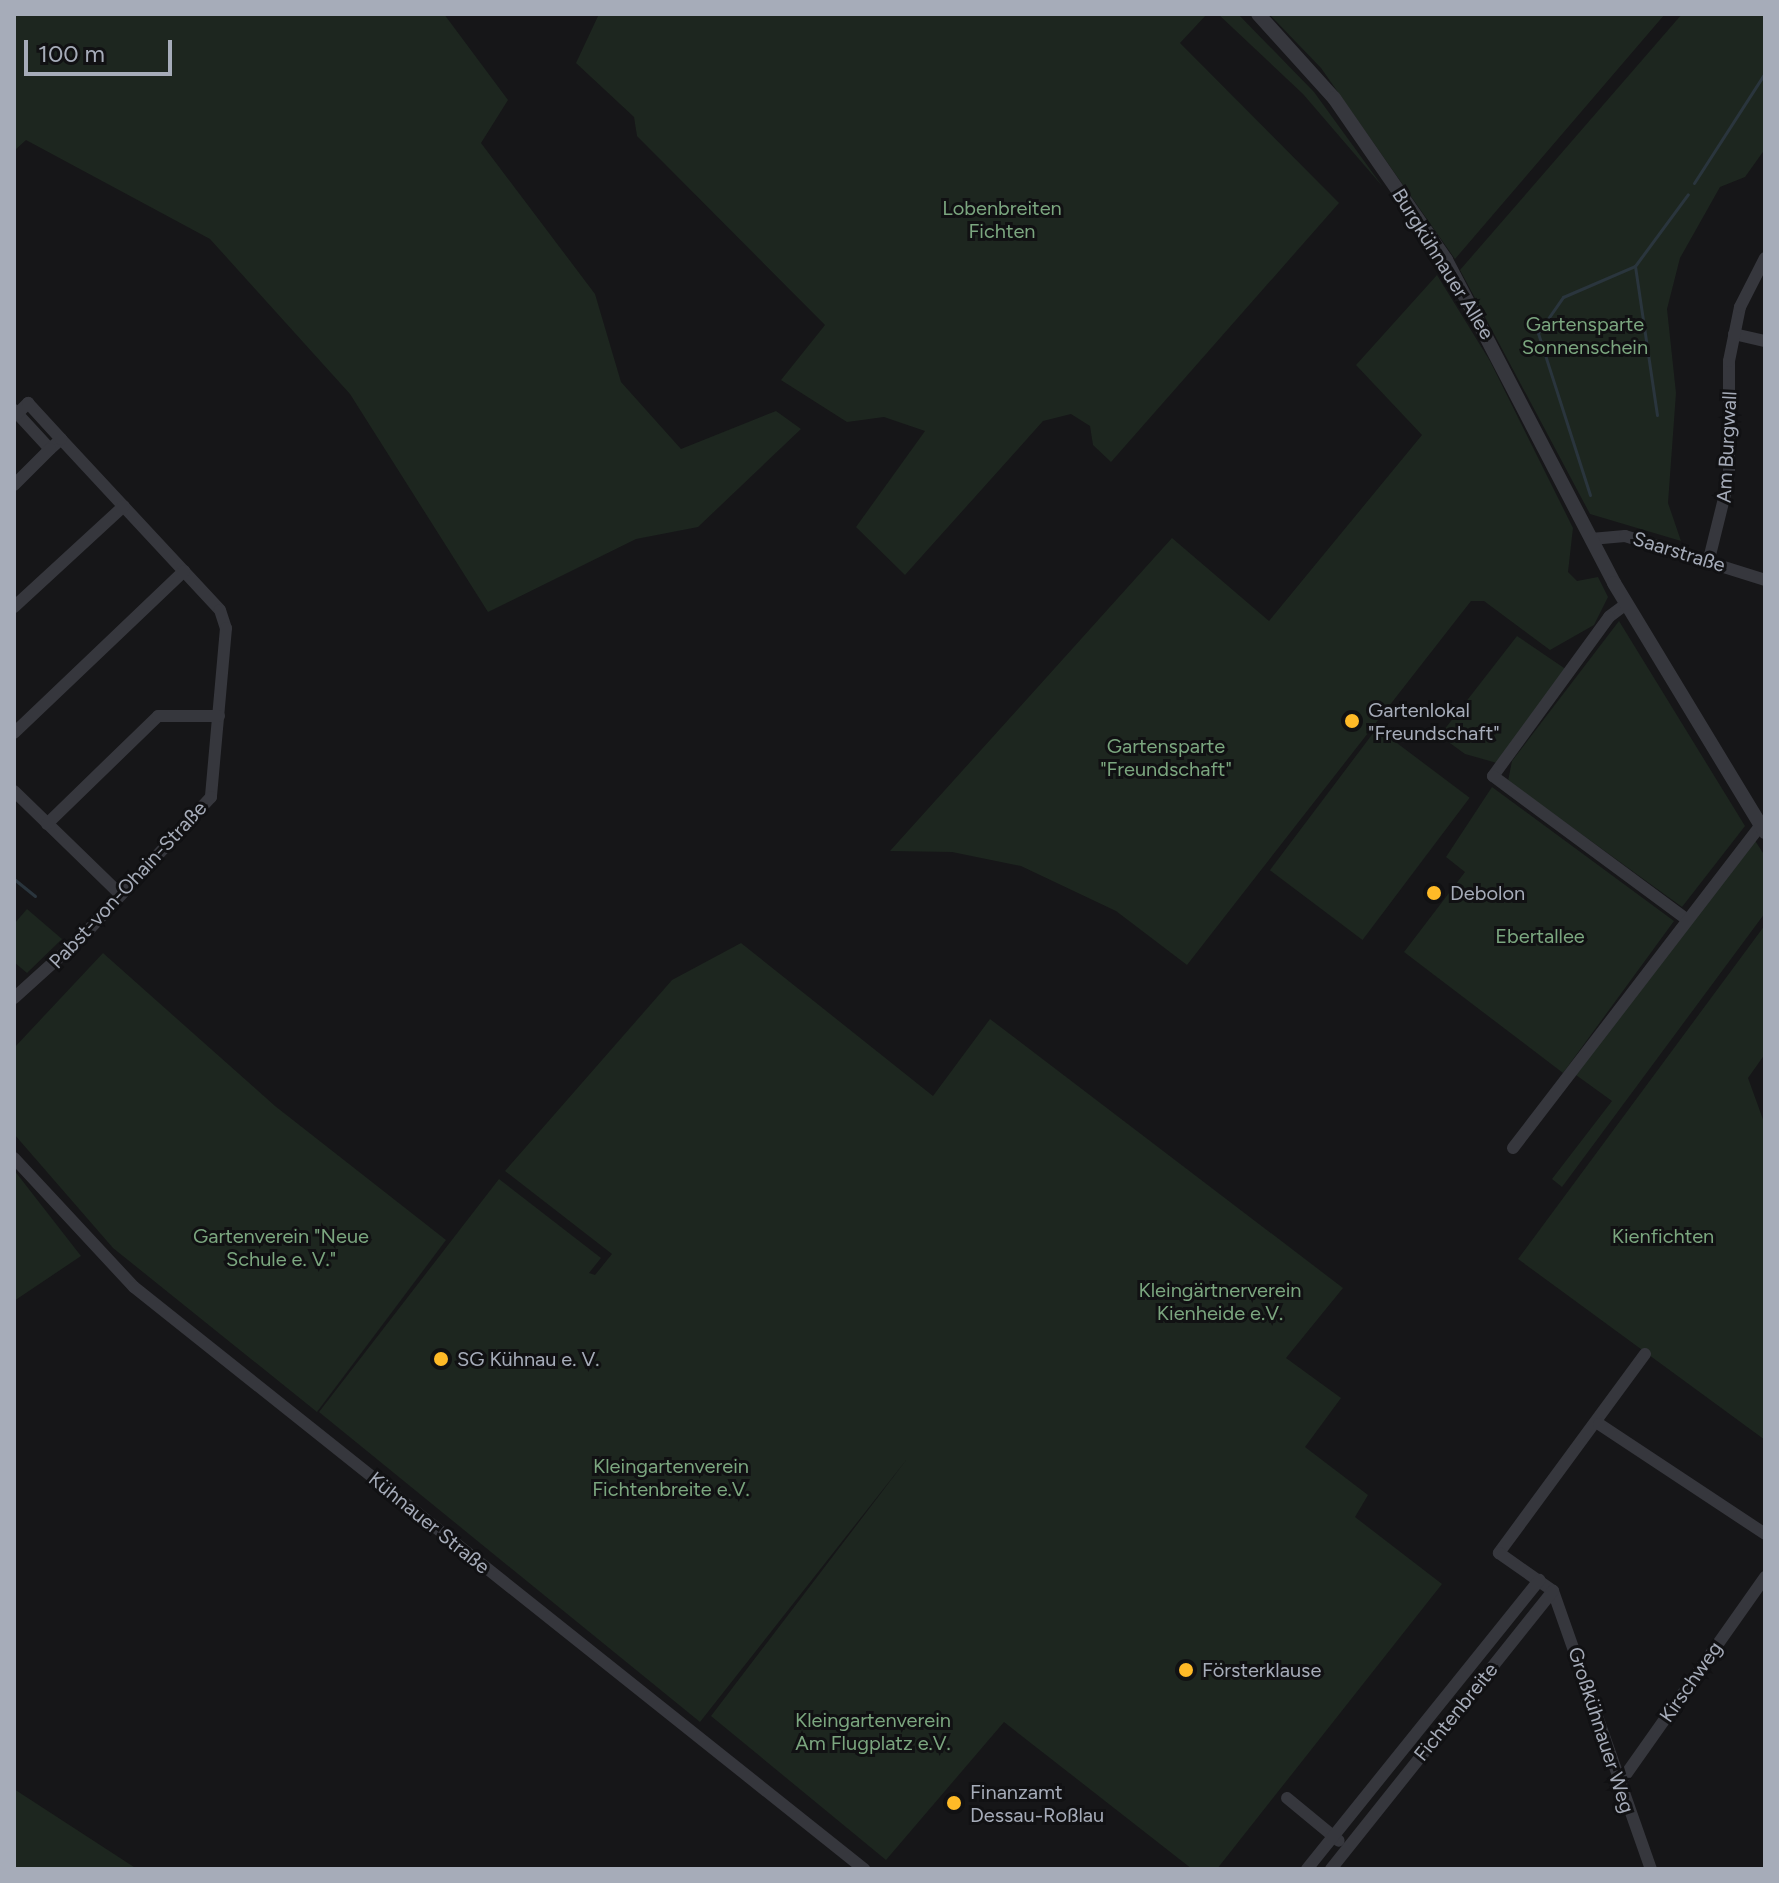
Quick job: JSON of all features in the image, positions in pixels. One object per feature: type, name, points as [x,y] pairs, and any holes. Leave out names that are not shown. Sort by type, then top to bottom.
[{"type":"street","name":"Burgkühnauer Allee","points":[[1258,14],[1334,98],[1446,260],[1591,539]]},
{"type":"street","name":"Am Burgwall","points":[[1709,559],[1729,478],[1734,334],[1765,258]]},
{"type":"street","points":[[1734,334],[1765,341]]},
{"type":"street","name":"Pabst-von-Ohain-Straße","points":[[14,998],[121,895],[211,797],[226,621],[184,571],[28,403],[16,412],[50,449]]},
{"type":"street","points":[[14,485],[61,439]]},
{"type":"street","points":[[14,607],[124,506]]},
{"type":"street","name":"Saarstraße","points":[[1591,539],[1621,535],[1709,559],[1765,580]]},
{"type":"street","points":[[1513,1148],[1686,919],[1763,828],[1626,604],[1591,539]]},
{"type":"street","points":[[14,733],[184,571]]},
{"type":"street","points":[[1626,604],[1609,617],[1493,776],[1686,919]]},
{"type":"street","points":[[47,824],[158,716],[219,716]]},
{"type":"street","points":[[14,791],[121,895]]},
{"type":"street","name":"Kühnauer Straße","points":[[14,1158],[134,1287],[864,1869]]},
{"type":"street","points":[[1553,1591],[1499,1553],[1599,1424],[1645,1354]]},
{"type":"street","points":[[1599,1424],[1765,1534]]},
{"type":"street","name":"Kirschweg","points":[[1617,1787],[1765,1577]]},
{"type":"street","name":"Fichtenbreite","points":[[1307,1869],[1539,1580]]},
{"type":"street","name":"Fichtenbreite","points":[[1331,1869],[1553,1591]]},
{"type":"street","name":"Großkühnauer Weg","points":[[1553,1591],[1617,1787],[1651,1869]]},
{"type":"street","points":[[1287,1798],[1348,1848]]},
{"type":"green space","points":[[14,14],[444,14],[508,100],[481,143],[595,294],[621,382],[681,449],[776,411],[801,429],[698,527],[636,539],[488,612],[350,394],[210,239],[26,140],[14,151]]},
{"type":"green space","name":"Lobenbreiten Fichten","points":[[599,14],[1207,14],[1180,43],[1339,203],[1111,462],[1093,445],[1090,426],[1071,414],[1043,421],[905,575],[856,527],[925,431],[884,417],[847,422],[781,380],[825,325],[637,136],[634,117],[576,63]]},
{"type":"green space","points":[[1218,14],[1238,14],[1314,92],[1383,187],[1303,94]]},
{"type":"green space","points":[[1269,14],[1665,14],[1455,259],[1321,68]]},
{"type":"green space","name":"Gartensparte Sonnenschein","points":[[1682,14],[1765,14],[1765,149],[1745,177],[1720,187],[1680,258],[1667,309],[1676,393],[1668,503],[1681,541],[1590,514],[1460,270]]},
{"type":"green space","name":"Gartensparte \"Freundschaft\"","points":[[1437,275],[1490,361],[1573,528],[1568,572],[1577,581],[1598,577],[1608,597],[1594,625],[1550,650],[1484,601],[1471,601],[1187,965],[1116,911],[1021,866],[952,852],[890,851],[1172,538],[1269,621],[1422,435],[1356,365]]},
{"type":"green space","points":[[1619,621],[1745,826],[1682,907],[1508,781],[1512,761]]},
{"type":"green space","points":[[1517,636],[1567,670],[1497,763],[1465,754],[1443,738],[1444,730]]},
{"type":"green space","points":[[1377,728],[1470,798],[1363,940],[1270,870]]},
{"type":"green space","name":"Ebertallee","points":[[1492,787],[1674,921],[1563,1073],[1404,952],[1465,872],[1446,857]]},
{"type":"green space","points":[[1754,839],[1765,856],[1765,913],[1562,1187],[1552,1179],[1612,1101],[1576,1075]]},
{"type":"green space","points":[[27,909],[62,939],[27,973],[14,962],[14,924]]},
{"type":"green space","name":"Kienfichten","points":[[1765,925],[1765,1054],[1748,1078],[1765,1125],[1765,1440],[1518,1259]]},
{"type":"green space","points":[[741,943],[933,1096],[990,1019],[1343,1288],[1286,1358],[1341,1398],[1305,1447],[1368,1495],[1355,1517],[1442,1584],[1217,1869],[1192,1869],[1004,1722],[886,1860],[711,1716],[907,1459],[700,1722],[319,1412],[499,1179],[601,1258],[589,1273],[595,1275],[612,1254],[505,1171],[672,980]]},
{"type":"green space","name":"Gartenverein \"Neue Schule e. V.\"","points":[[103,953],[275,1106],[446,1240],[317,1412],[113,1248],[14,1134],[14,1048]]},
{"type":"green space","points":[[14,1170],[81,1256],[14,1301]]},
{"type":"green space","points":[[14,1789],[137,1869],[14,1869]]},
{"type":"waterway","points":[[1694,183],[1765,73]]},
{"type":"waterway","points":[[1657,415],[1635,266],[1688,194]]},
{"type":"waterway","points":[[1590,495],[1538,333],[1563,297],[1635,266]]},
{"type":"waterway","points":[[14,879],[35,896]]},
{"type":"place","name":"Gartenlokal \"Freundschaft\"","points":[[1352,721]]},
{"type":"place","name":"Debolon","points":[[1434,893]]},
{"type":"place","name":"SG Kühnau e. V.","points":[[441,1359]]},
{"type":"place","name":"Försterklause","points":[[1186,1670]]},
{"type":"place","name":"Finanzamt Dessau-Roßlau","points":[[954,1803]]},
{"type":"park label","name":"Kleingärtnerverein Kienheide e.V.","points":[[1220,1302]]},
{"type":"park label","name":"Kleingartenverein Fichtenbreite e.V.","points":[[671,1478]]},
{"type":"park label","name":"Kleingartenverein Am Flugplatz e.V.","points":[[873,1732]]}]
